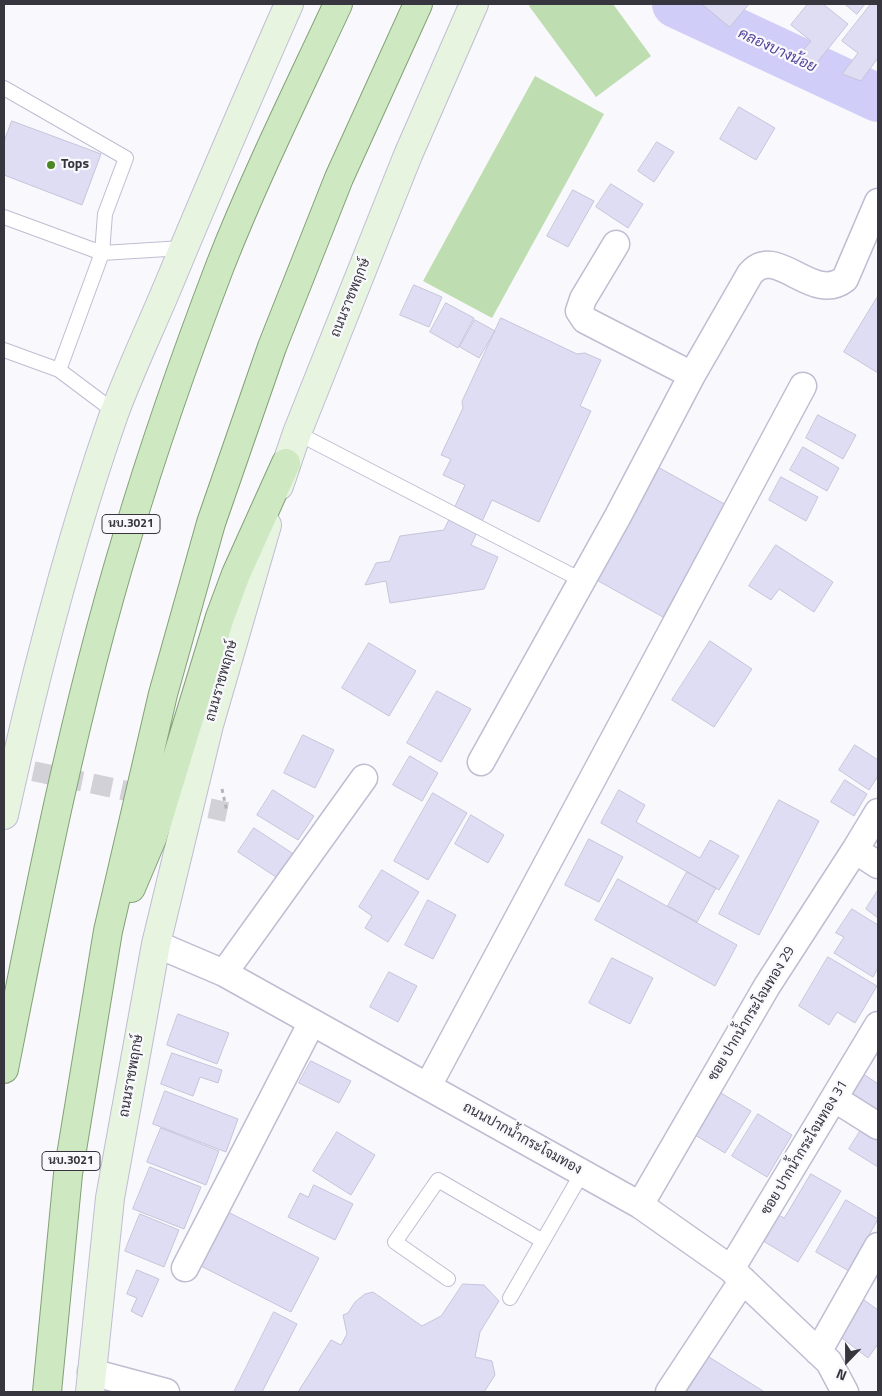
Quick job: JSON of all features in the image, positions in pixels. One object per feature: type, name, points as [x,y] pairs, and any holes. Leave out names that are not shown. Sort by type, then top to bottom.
[{"type":"main road","name":"นบ.3021","points":[[4,815],[34,679],[57,593],[115,412],[183,248],[290,4]]},
{"type":"main road","name":"นบ.3021","points":[[4,1069],[38,894],[84,695],[127,537],[170,404],[221,264],[338,4]]},
{"type":"main road","name":"นบ.3021","points":[[47,1392],[68,1174],[108,931],[163,694],[212,524],[272,347],[339,178],[418,4]]},
{"type":"main road","name":"ถนนราชพฤกษ์","points":[[90,1382],[110,1198],[156,944],[209,725],[286,463],[297,433],[425,113],[474,4]]},
{"type":"main road","points":[[108,931],[134,882],[153,836],[220,617],[236,574],[286,463]]},
{"type":"street","points":[[481,762],[582,581],[692,375],[756,266],[769,263],[826,287],[837,285],[846,278],[878,202]]},
{"type":"street","points":[[616,244],[579,311],[585,320],[692,375]]},
{"type":"street","points":[[428,1086],[803,386]]},
{"type":"street","points":[[224,974],[364,778]]},
{"type":"street","name":"ซอย ปากน้ำกระโจมทอง 29","points":[[640,1205],[767,986],[878,812]]},
{"type":"street","points":[[855,850],[878,865]]},
{"type":"street","name":"ถนนปากน้ำกระโจมทอง","points":[[156,944],[224,974],[640,1205],[737,1275],[829,1362],[845,1392]]},
{"type":"street","points":[[185,1268],[312,1022]]},
{"type":"street","name":"ซอย ปากน้ำกระโจมทอง 31","points":[[669,1392],[878,1025]]},
{"type":"street","points":[[835,1099],[878,1126]]},
{"type":"street","points":[[818,1352],[878,1246]]},
{"type":"street","points":[[90,1382],[166,1392]]},
{"type":"lane","points":[[4,88],[126,158],[105,214],[102,253],[59,370]]},
{"type":"lane","points":[[4,216],[102,253],[183,248]]},
{"type":"lane","points":[[4,350],[59,370],[115,412]]},
{"type":"lane","points":[[297,433],[582,581]]},
{"type":"lane","points":[[510,1298],[582,1173]]},
{"type":"lane","points":[[448,1279],[395,1242],[438,1180],[543,1241]]},
{"type":"green space","points":[[531,4],[613,4],[651,56],[596,97],[529,6]]},
{"type":"green space","points":[[535,76],[604,114],[492,318],[423,281]]},
{"type":"building","points":[[702,4],[749,4],[730,27]]},
{"type":"building","points":[[808,4],[823,4],[848,24],[815,65],[801,53],[811,41],[791,25]]},
{"type":"building","points":[[845,4],[865,4],[857,14]]},
{"type":"building","points":[[871,4],[878,4],[878,58],[861,81],[842,74],[858,53],[842,41]]},
{"type":"building","points":[[739,107],[775,128],[756,160],[720,139]]},
{"type":"building","name":"Tops","points":[[12,121],[101,154],[82,205],[4,175],[4,142]]},
{"type":"building","points":[[657,142],[674,152],[654,182],[638,171]]},
{"type":"building","points":[[611,184],[643,204],[628,228],[596,207]]},
{"type":"building","points":[[573,190],[594,201],[568,247],[547,236]]},
{"type":"building","points":[[414,285],[442,297],[429,327],[400,315]]},
{"type":"building","points":[[878,296],[878,373],[844,352]]},
{"type":"building","points":[[446,303],[474,318],[458,348],[430,332]]},
{"type":"building","points":[[501,318],[577,354],[585,353],[601,360],[580,406],[591,411],[539,522],[492,500],[471,545],[498,557],[484,589],[390,603],[386,581],[365,585],[376,563],[390,561],[400,536],[444,530],[465,485],[443,475],[451,459],[441,455],[463,408],[462,402]]},
{"type":"building","points":[[475,320],[495,331],[479,358],[460,347]]},
{"type":"building","points":[[818,415],[856,435],[843,459],[806,438]]},
{"type":"building","points":[[803,447],[839,468],[827,491],[790,470]]},
{"type":"building","points":[[656,466],[726,505],[663,617],[593,578]]},
{"type":"building","points":[[781,477],[818,497],[806,521],[769,500]]},
{"type":"building","points":[[776,545],[833,582],[814,612],[779,589],[771,600],[749,586]]},
{"type":"building","points":[[710,641],[752,669],[714,727],[672,700]]},
{"type":"building","points":[[369,643],[416,671],[389,716],[342,688]]},
{"type":"building","points":[[437,691],[471,709],[441,762],[407,743]]},
{"type":"building","points":[[303,735],[334,750],[315,788],[284,773]]},
{"type":"building","points":[[855,745],[878,760],[878,776],[869,790],[839,770]]},
{"type":"building","points":[[410,756],[438,773],[422,801],[393,785]]},
{"type":"building","points":[[845,780],[867,794],[854,816],[831,802]]},
{"type":"building","points":[[273,790],[314,816],[298,840],[257,815]]},
{"type":"building","points":[[619,790],[645,805],[636,822],[700,858],[710,840],[739,856],[719,890],[601,823]]},
{"type":"building","points":[[433,793],[467,813],[428,880],[394,861]]},
{"type":"building","points":[[779,800],[819,821],[759,935],[719,914]]},
{"type":"building","points":[[471,815],[504,835],[488,863],[455,844]]},
{"type":"building","points":[[254,828],[295,855],[279,879],[238,852]]},
{"type":"building","points":[[589,839],[623,857],[599,902],[565,885]]},
{"type":"building","points":[[382,870],[419,892],[388,942],[365,928],[372,916],[359,907]]},
{"type":"building","points":[[687,872],[716,888],[697,922],[668,906]]},
{"type":"building","points":[[618,879],[737,945],[715,986],[595,920]]},
{"type":"building","points":[[878,890],[878,918],[866,909]]},
{"type":"building","points":[[428,900],[456,915],[433,959],[405,945]]},
{"type":"building","points":[[852,909],[878,925],[878,968],[873,977],[834,953],[844,937],[836,933]]},
{"type":"building","points":[[828,957],[877,986],[855,1023],[837,1012],[829,1025],[799,1006]]},
{"type":"building","points":[[612,958],[653,978],[630,1024],[589,1003]]},
{"type":"building","points":[[389,972],[417,986],[398,1022],[370,1007]]},
{"type":"building","points":[[178,1014],[229,1033],[217,1064],[167,1045]]},
{"type":"building","points":[[172,1053],[222,1070],[218,1083],[200,1077],[193,1096],[161,1084]]},
{"type":"building","points":[[311,1061],[351,1081],[339,1103],[299,1083]]},
{"type":"building","points":[[862,1073],[878,1084],[878,1111],[850,1092]]},
{"type":"building","points":[[716,1090],[751,1111],[725,1153],[690,1132]]},
{"type":"building","points":[[165,1091],[238,1119],[226,1152],[153,1124]]},
{"type":"building","points":[[758,1114],[792,1135],[767,1177],[732,1156]]},
{"type":"building","points":[[864,1125],[878,1133],[878,1167],[849,1149]]},
{"type":"building","points":[[161,1128],[219,1151],[206,1185],[147,1162]]},
{"type":"building","points":[[337,1132],[375,1155],[351,1195],[313,1171]]},
{"type":"building","points":[[150,1167],[201,1187],[184,1229],[133,1209]]},
{"type":"building","points":[[811,1174],[841,1191],[798,1262],[760,1239],[775,1213],[784,1218]]},
{"type":"building","points":[[314,1185],[353,1204],[335,1240],[288,1217],[300,1193],[308,1197]]},
{"type":"building","points":[[846,1200],[878,1219],[849,1271],[816,1252]]},
{"type":"building","points":[[226,1211],[319,1258],[291,1312],[199,1265]]},
{"type":"building","points":[[140,1214],[179,1230],[164,1267],[125,1251]]},
{"type":"building","points":[[137,1270],[159,1279],[142,1317],[131,1311],[137,1298],[127,1294]]},
{"type":"building","points":[[463,1284],[484,1285],[499,1301],[480,1332],[475,1357],[492,1361],[495,1375],[484,1392],[298,1392],[331,1340],[341,1345],[347,1334],[343,1315],[348,1313],[355,1302],[365,1294],[373,1292],[422,1326],[441,1316]]},
{"type":"building","points":[[864,1300],[878,1310],[878,1344],[868,1358],[838,1335]]},
{"type":"building","points":[[274,1312],[297,1324],[262,1392],[234,1392]]},
{"type":"building","points":[[709,1357],[763,1391],[763,1392],[687,1392]]},
{"type":"waterway","name":"คลองบางน้อย","points":[[676,4],[878,98]]},
{"type":"tunnel","points":[[4,765],[227,812]]},
{"type":"place","name":"Tops","points":[[51,165]]}]
